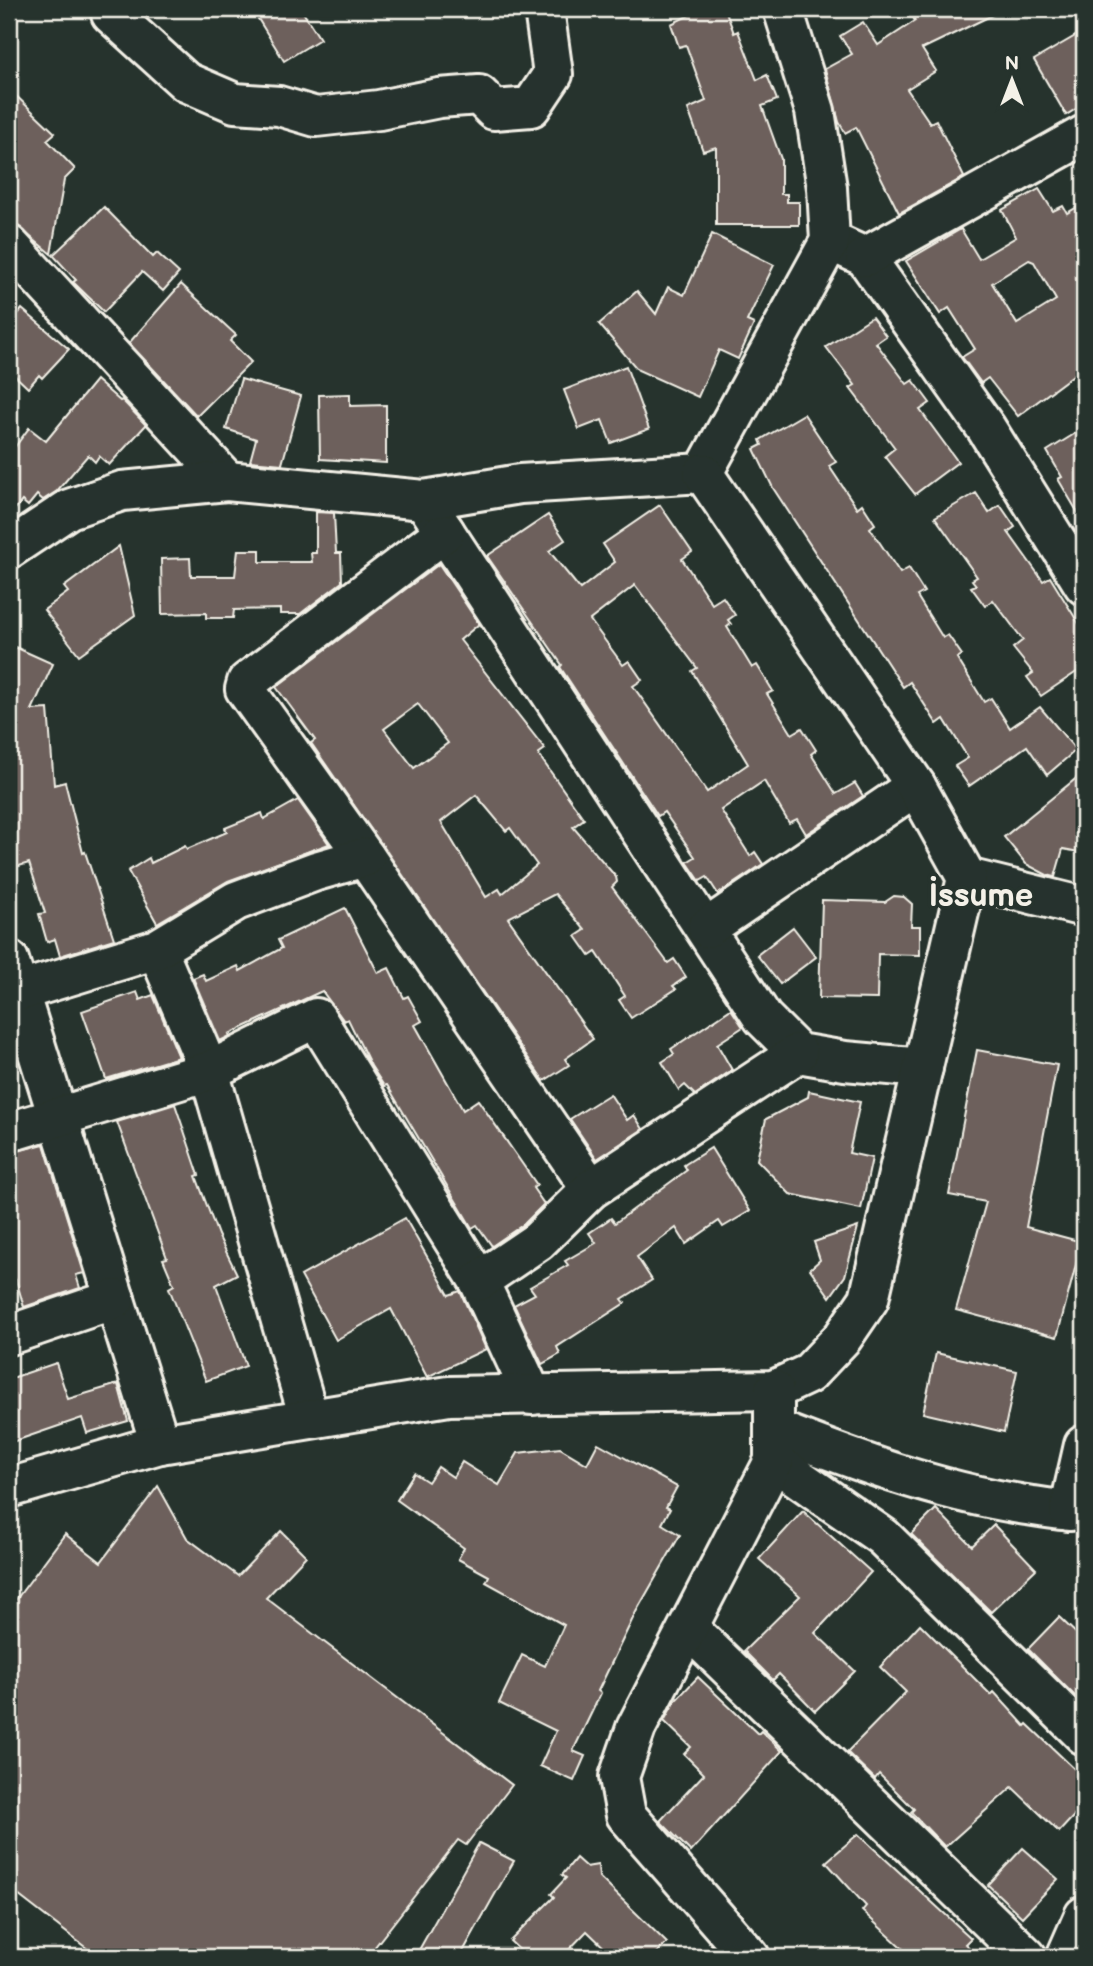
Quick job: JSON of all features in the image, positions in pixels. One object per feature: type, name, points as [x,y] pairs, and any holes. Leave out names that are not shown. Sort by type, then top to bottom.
[{"type":"street","points":[[111,14],[186,82],[235,103],[279,106],[316,117],[379,110],[439,98],[479,95],[494,110],[531,107],[553,74],[544,9]]},
{"type":"street","points":[[703,473],[830,241],[827,188],[796,14]]},
{"type":"street","points":[[865,257],[1083,138]]},
{"type":"street","points":[[830,241],[865,257],[986,428],[1084,585]]},
{"type":"street","points":[[10,250],[227,481]]},
{"type":"street","points":[[9,549],[69,509],[121,491],[227,481],[424,500],[520,484],[703,473]]},
{"type":"street","points":[[9,1488],[160,1444],[449,1396],[774,1390],[808,1374],[844,1337],[869,1299],[967,878],[916,786],[703,473]]},
{"type":"street","points":[[424,500],[707,928],[763,1018],[798,1053],[845,1061],[923,1068]]},
{"type":"street","points":[[445,532],[247,682],[245,689],[365,857],[591,1189]]},
{"type":"street","points":[[707,928],[916,786]]},
{"type":"street","points":[[160,1444],[15,975],[157,949],[236,901],[316,871],[365,857]]},
{"type":"street","points":[[967,878],[1084,907]]},
{"type":"street","points":[[157,949],[209,1071],[309,1418]]},
{"type":"street","points":[[9,1132],[209,1071],[316,1018],[480,1281],[532,1395]]},
{"type":"street","points":[[480,1281],[538,1241],[591,1189],[798,1053]]},
{"type":"street","points":[[9,1335],[115,1299]]},
{"type":"street","points":[[750,1957],[626,1815],[619,1777],[636,1728],[689,1629],[774,1445],[774,1390]]},
{"type":"street","points":[[774,1445],[994,1499],[1077,1511],[1084,1445]]},
{"type":"street","points":[[774,1445],[883,1537],[1084,1735]]},
{"type":"street","points":[[689,1629],[1027,1957]]},
{"type":"street","points":[[1066,1957],[1084,1916]]},
{"type":"building","points":[[252,9],[301,9],[320,39],[284,61]]},
{"type":"building","points":[[702,9],[725,9],[734,33],[738,31],[757,80],[767,75],[777,100],[762,106],[781,159],[781,194],[787,194],[787,202],[799,202],[799,225],[716,225],[716,147],[703,151],[688,109],[706,101],[686,45],[679,47],[671,24]]},
{"type":"building","points":[[909,9],[1005,9],[922,49],[936,71],[907,89],[930,123],[936,120],[964,177],[899,213],[856,127],[845,133],[839,122],[825,69],[852,54],[840,36],[863,22],[878,45],[915,21]]},
{"type":"building","points":[[1084,31],[1084,104],[1066,115],[1034,60]]},
{"type":"building","points":[[9,89],[55,133],[47,140],[75,169],[64,180],[51,254],[9,219]]},
{"type":"building","points":[[1039,189],[1053,211],[1063,206],[1067,213],[1084,203],[1084,367],[1018,416],[988,378],[981,383],[962,357],[975,349],[949,308],[940,314],[906,261],[961,229],[979,259],[1016,237],[1002,210]],"holes":[[[1029,260],[1034,262],[1056,300],[1017,324],[992,283]]]},
{"type":"building","points":[[104,207],[153,257],[157,253],[179,273],[163,291],[142,272],[104,312],[73,282],[76,280],[53,255]]},
{"type":"building","points":[[712,234],[774,265],[747,321],[754,324],[738,359],[719,350],[698,397],[638,370],[599,324],[637,291],[656,314],[668,287],[684,295]]},
{"type":"building","points":[[181,284],[236,335],[230,341],[251,362],[197,416],[129,343]]},
{"type":"building","points":[[22,309],[69,349],[42,378],[39,375],[28,388],[9,370],[9,325]]},
{"type":"building","points":[[872,317],[886,336],[876,343],[907,384],[913,380],[930,403],[920,410],[958,462],[915,494],[885,456],[895,448],[850,388],[855,385],[826,347]]},
{"type":"building","points":[[626,366],[649,429],[611,443],[602,420],[579,429],[564,390]]},
{"type":"building","points":[[241,379],[301,396],[282,464],[250,461],[256,439],[226,429]]},
{"type":"building","points":[[96,380],[122,400],[146,425],[109,465],[99,456],[95,462],[88,455],[57,491],[43,500],[37,495],[28,506],[22,501],[9,516],[9,455],[29,428],[46,441]]},
{"type":"building","points":[[350,394],[350,406],[386,405],[386,463],[320,459],[319,395]]},
{"type":"building","points":[[804,414],[836,462],[829,466],[857,508],[862,504],[875,524],[870,528],[900,573],[909,568],[924,592],[917,596],[943,638],[948,635],[962,655],[957,658],[984,702],[991,698],[1010,728],[1040,707],[1076,750],[1047,775],[1027,746],[969,786],[955,766],[968,758],[944,719],[937,724],[910,682],[903,687],[773,488],[754,449],[762,445],[760,440]]},
{"type":"building","points":[[1084,428],[1084,523],[1058,479],[1062,477],[1047,451]]},
{"type":"building","points":[[976,493],[989,513],[1000,505],[1015,527],[1008,532],[1043,581],[1050,577],[1084,632],[1084,667],[1041,696],[1027,677],[1033,673],[1013,648],[1023,640],[993,600],[985,606],[971,587],[976,585],[972,580],[977,577],[935,517]]},
{"type":"building","points":[[660,505],[692,552],[682,559],[712,604],[723,597],[735,615],[728,620],[731,624],[727,627],[752,668],[757,665],[773,691],[767,694],[792,734],[802,728],[816,750],[811,754],[836,794],[855,783],[863,796],[806,834],[797,819],[789,823],[764,781],[721,810],[750,856],[755,852],[763,864],[718,894],[707,877],[700,881],[687,862],[695,857],[664,812],[658,816],[560,667],[562,665],[487,556],[548,515],[565,540],[549,551],[580,589],[615,562],[603,544]],"holes":[[[635,585],[697,668],[692,671],[748,764],[707,792],[633,686],[642,680],[629,661],[623,665],[590,620]]]},
{"type":"building","points":[[316,512],[334,513],[336,553],[341,553],[342,582],[300,614],[280,614],[280,609],[234,610],[233,618],[206,618],[206,613],[162,614],[161,559],[190,558],[191,576],[235,576],[238,550],[260,550],[260,562],[312,562],[311,553],[316,553]]},
{"type":"building","points":[[119,546],[135,615],[79,655],[44,610],[68,592],[64,587]]},
{"type":"building","points":[[439,564],[479,624],[460,640],[545,749],[538,754],[584,819],[573,827],[616,877],[617,882],[612,887],[668,963],[674,959],[686,977],[673,986],[676,989],[631,1018],[619,1000],[625,996],[596,952],[590,956],[576,936],[585,930],[555,894],[508,918],[593,1039],[565,1059],[569,1065],[544,1081],[311,743],[315,740],[276,687]],"holes":[[[418,704],[448,743],[414,768],[384,729]],[[476,795],[506,831],[510,828],[537,865],[502,894],[499,889],[486,897],[441,822]]]},
{"type":"building","points":[[15,647],[53,664],[32,710],[48,709],[54,785],[65,782],[83,853],[85,852],[114,939],[60,956],[55,939],[47,942],[39,914],[45,913],[29,863],[9,869],[9,837],[16,834],[9,811],[9,660]]},
{"type":"building","points":[[1084,772],[1078,796],[1084,798],[1084,853],[1063,849],[1055,877],[1047,875],[1026,864],[1004,837]]},
{"type":"building","points":[[298,800],[329,844],[228,881],[157,923],[128,871],[149,858],[151,863],[185,846],[187,849],[227,832],[225,828],[262,813],[264,819]]},
{"type":"building","points":[[894,896],[904,897],[912,904],[911,926],[920,926],[920,955],[878,954],[877,999],[819,998],[822,900],[885,902]]},
{"type":"building","points":[[345,908],[378,973],[389,968],[404,998],[408,996],[422,1021],[415,1025],[463,1110],[478,1100],[537,1185],[533,1188],[544,1204],[524,1224],[492,1246],[477,1225],[472,1228],[387,1085],[384,1086],[371,1066],[348,1019],[344,1021],[322,991],[229,1034],[230,1036],[220,1041],[193,978],[203,974],[206,981],[238,966],[240,971],[282,948],[278,940]]},
{"type":"building","points":[[793,927],[816,957],[780,984],[757,955]]},
{"type":"building","points":[[137,992],[140,1000],[153,995],[179,1057],[106,1079],[82,1011]]},
{"type":"building","points":[[731,1009],[743,1027],[717,1044],[732,1070],[695,1095],[685,1085],[679,1090],[662,1062],[674,1054],[671,1049]]},
{"type":"building","points":[[977,1050],[1057,1065],[1026,1227],[1082,1242],[1057,1337],[956,1310],[986,1202],[949,1195]]},
{"type":"building","points":[[809,1091],[860,1102],[849,1153],[872,1158],[861,1209],[790,1194],[757,1160],[766,1119],[808,1097]]},
{"type":"building","points":[[610,1094],[627,1120],[634,1115],[643,1129],[597,1159],[570,1119]]},
{"type":"building","points":[[175,1104],[199,1175],[196,1176],[218,1235],[237,1274],[216,1285],[246,1366],[206,1381],[169,1288],[174,1285],[163,1259],[167,1258],[117,1122]]},
{"type":"building","points":[[44,1144],[84,1273],[76,1275],[80,1288],[24,1307],[16,1280],[12,1275],[9,1276],[9,1153]]},
{"type":"building","points":[[711,1148],[750,1211],[723,1227],[719,1221],[686,1244],[676,1228],[637,1257],[652,1280],[622,1299],[625,1303],[557,1347],[560,1354],[542,1364],[514,1305],[535,1294],[530,1287],[568,1265],[565,1261],[596,1243],[589,1233],[611,1218],[615,1223],[687,1170],[684,1165]]},
{"type":"building","points":[[405,1218],[449,1295],[460,1291],[486,1349],[427,1377],[391,1309],[336,1340],[301,1276]]},
{"type":"building","points":[[858,1227],[845,1276],[830,1297],[810,1269],[820,1260],[814,1242]]},
{"type":"building","points":[[936,1353],[1017,1371],[1004,1432],[923,1413]]},
{"type":"building","points":[[56,1363],[68,1399],[118,1384],[128,1421],[87,1433],[82,1418],[9,1443],[9,1379]]},
{"type":"building","points":[[598,1443],[677,1487],[666,1507],[670,1509],[662,1524],[680,1535],[636,1612],[598,1691],[601,1693],[573,1751],[585,1756],[574,1781],[540,1766],[556,1731],[499,1703],[522,1655],[545,1666],[564,1625],[486,1582],[489,1576],[458,1559],[464,1548],[397,1500],[414,1473],[428,1482],[438,1467],[453,1477],[462,1462],[499,1485],[518,1453],[560,1448],[587,1464]]},
{"type":"building","points":[[158,1486],[187,1538],[238,1576],[281,1531],[306,1556],[266,1598],[512,1785],[466,1845],[458,1840],[367,1957],[98,1957],[9,1888],[9,1609],[65,1534],[101,1562]]},
{"type":"building","points":[[936,1509],[972,1546],[994,1525],[1036,1569],[991,1612],[911,1534]]},
{"type":"building","points":[[803,1511],[871,1572],[815,1633],[855,1671],[815,1711],[779,1674],[773,1680],[744,1651],[800,1596],[759,1559]]},
{"type":"building","points":[[1059,1617],[1084,1641],[1084,1705],[1028,1649]]},
{"type":"building","points":[[920,1624],[991,1695],[994,1692],[1025,1726],[1027,1724],[1084,1778],[1084,1805],[1059,1832],[1012,1787],[945,1847],[911,1812],[914,1809],[879,1774],[875,1779],[847,1752],[906,1692],[880,1667]]},
{"type":"building","points":[[698,1677],[758,1734],[761,1731],[782,1751],[691,1852],[660,1821],[704,1774],[684,1754],[691,1747],[664,1721],[675,1701]]},
{"type":"building","points":[[858,1834],[971,1938],[965,1944],[981,1957],[912,1957],[862,1911],[866,1906],[826,1862]]},
{"type":"building","points":[[479,1843],[514,1861],[460,1957],[415,1957]]},
{"type":"building","points":[[1023,1848],[1058,1879],[1022,1917],[988,1885]]},
{"type":"building","points":[[576,1858],[586,1867],[598,1865],[599,1877],[667,1943],[653,1957],[614,1957],[587,1931],[562,1957],[527,1957],[510,1941],[554,1897],[551,1894],[566,1878],[562,1875]]},
{"type":"district","name":"İssume","points":[[981,896]]}]
